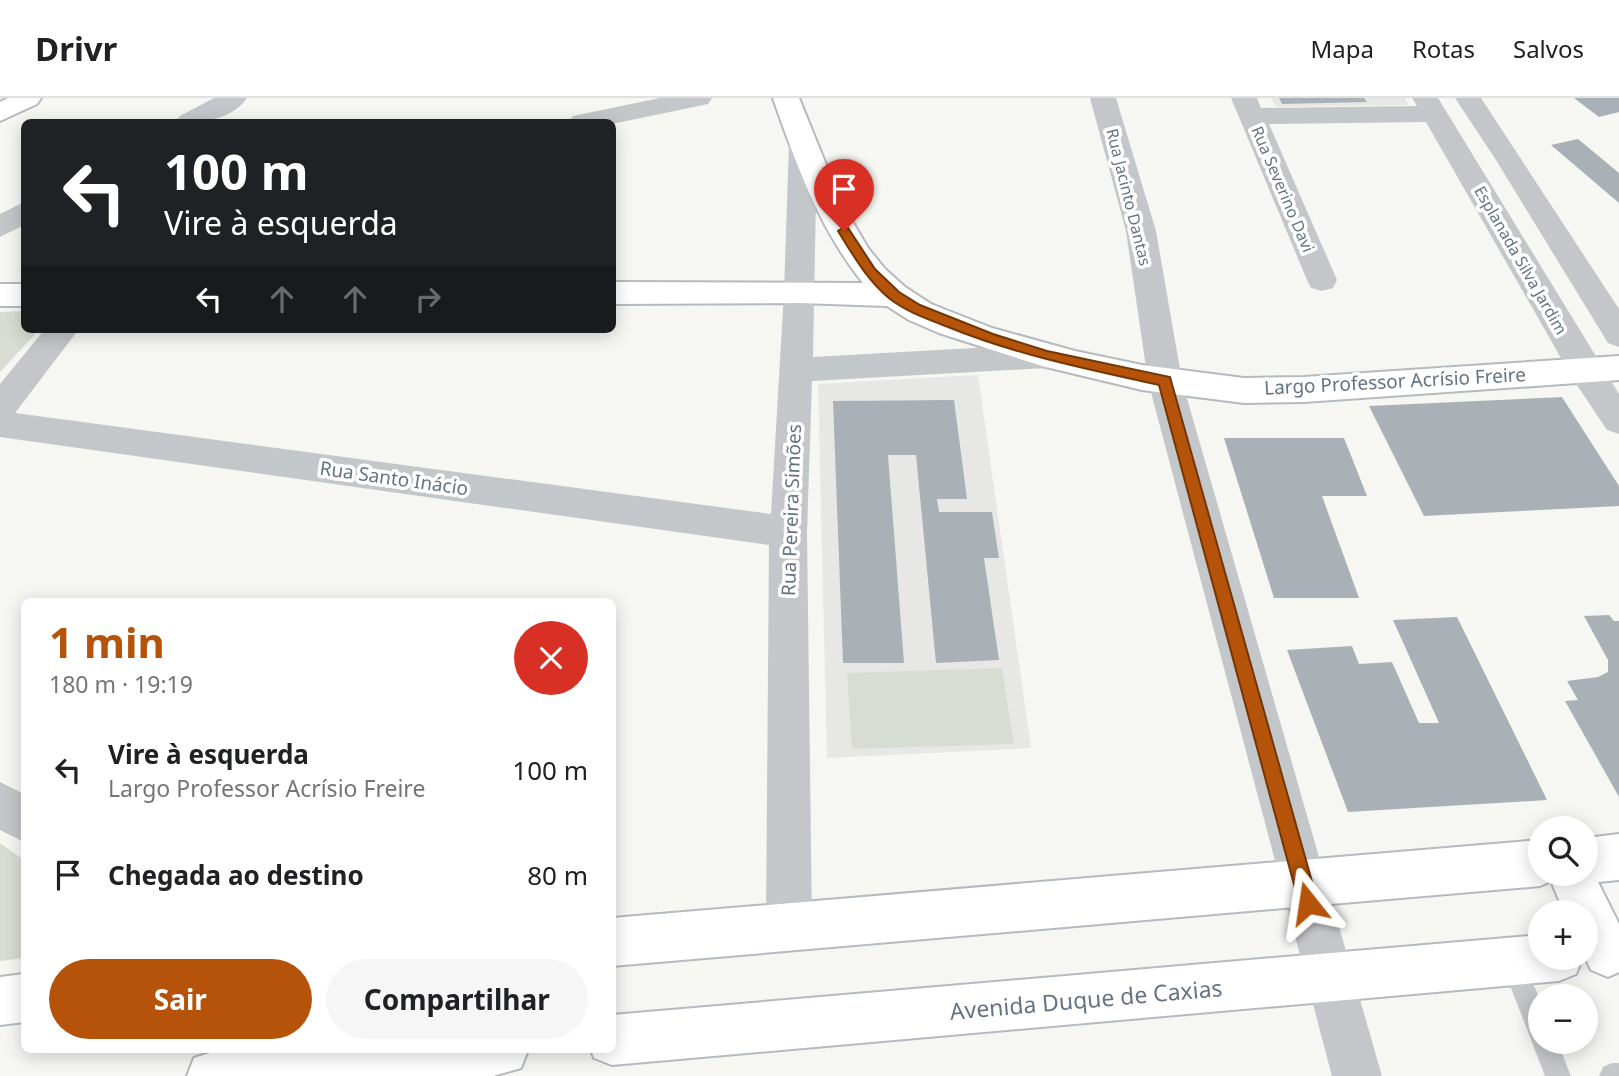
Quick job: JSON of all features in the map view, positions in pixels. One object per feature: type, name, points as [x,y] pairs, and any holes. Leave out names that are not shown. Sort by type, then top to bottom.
[{"type":"main road","points":[[0,113],[27,98]]},
{"type":"main road","name":"Rua Pereira Simões","points":[[786,98],[803,145]]},
{"type":"main road","name":"Largo Professor Acrísio Freire","points":[[803,145],[851,246],[870,272],[895,295],[945,321],[1047,356],[1165,381],[1274,391],[1619,368]]},
{"type":"main road","points":[[616,293],[800,292],[895,295]]},
{"type":"main road","points":[[0,295],[21,295]]},
{"type":"main road","points":[[1598,859],[1619,857]]},
{"type":"main road","points":[[616,942],[1528,864]]},
{"type":"main road","points":[[1576,886],[1604,953]]},
{"type":"main road","name":"Avenida Duque de Caxias","points":[[616,1040],[1528,960]]},
{"type":"main road","points":[[0,1001],[21,998]]},
{"type":"main road","points":[[212,1076],[476,1060]]},
{"type":"street","points":[[597,119],[699,98]]},
{"type":"street","name":"Rua Jacinto Dantas","points":[[1103,98],[1141,231],[1165,381],[1357,1076]]},
{"type":"street","points":[[1468,98],[1510,160],[1619,335]]},
{"type":"street","points":[[1248,107],[1431,106]]},
{"type":"street","name":"Esplanada Silva Jardim","points":[[1431,106],[1585,370],[1619,421]]},
{"type":"street","name":"Rua Severino Davi","points":[[1248,107],[1322,280]]},
{"type":"street","points":[[199,119],[228,110]]},
{"type":"street","name":"Rua Pereira Simões","points":[[789,925],[788,532],[800,292],[803,145]]},
{"type":"street","points":[[1460,156],[1510,160]]},
{"type":"street","points":[[0,227],[21,214]]},
{"type":"street","points":[[0,408],[60,333]]},
{"type":"street","points":[[796,370],[1047,356]]},
{"type":"street","name":"Rua Santo Inácio","points":[[0,424],[788,532]]},
{"type":"street","points":[[0,804],[21,818]]},
{"type":"lane","points":[[1513,961],[1528,1000]]},
{"type":"lane","points":[[1549,1054],[1558,1076]]},
{"type":"lane","points":[[1612,1076],[1619,1076]]},
{"type":"shaded area","points":[[1271,98],[1405,98],[1409,105],[1276,107]]},
{"type":"shaded area","points":[[21,311],[21,333],[36,333],[0,372],[0,312]]},
{"type":"shaded area","points":[[978,375],[1031,748],[827,758],[818,384]]},
{"type":"shaded area","points":[[1002,668],[1014,744],[852,749],[847,673]]},
{"type":"shaded area","points":[[0,843],[21,858],[21,958],[0,961]]},
{"type":"building","points":[[1279,98],[1364,98],[1367,102],[1282,104]]},
{"type":"building","points":[[1574,98],[1619,98],[1619,112],[1599,117]]},
{"type":"building","points":[[1578,139],[1619,173],[1619,203],[1551,145]]},
{"type":"building","points":[[1562,397],[1619,486],[1619,506],[1424,516],[1369,406]]},
{"type":"building","points":[[954,400],[967,499],[937,499],[939,512],[992,512],[999,558],[984,558],[999,660],[936,663],[916,455],[888,455],[904,663],[843,663],[833,401]]},
{"type":"building","points":[[1224,438],[1344,438],[1367,496],[1322,496],[1359,598],[1274,598]]},
{"type":"building","points":[[1609,615],[1614,621],[1619,621],[1619,797],[1565,701],[1578,700],[1567,681],[1598,677],[1608,672],[1608,660],[1584,616]]},
{"type":"building","points":[[1457,617],[1547,800],[1348,812],[1287,650],[1352,646],[1359,664],[1392,662],[1419,723],[1439,723],[1393,620]]},
{"type":"route","points":[[844,231],[851,246],[870,272],[915,309],[988,338],[1047,356],[1165,381],[1308,903]]}]
